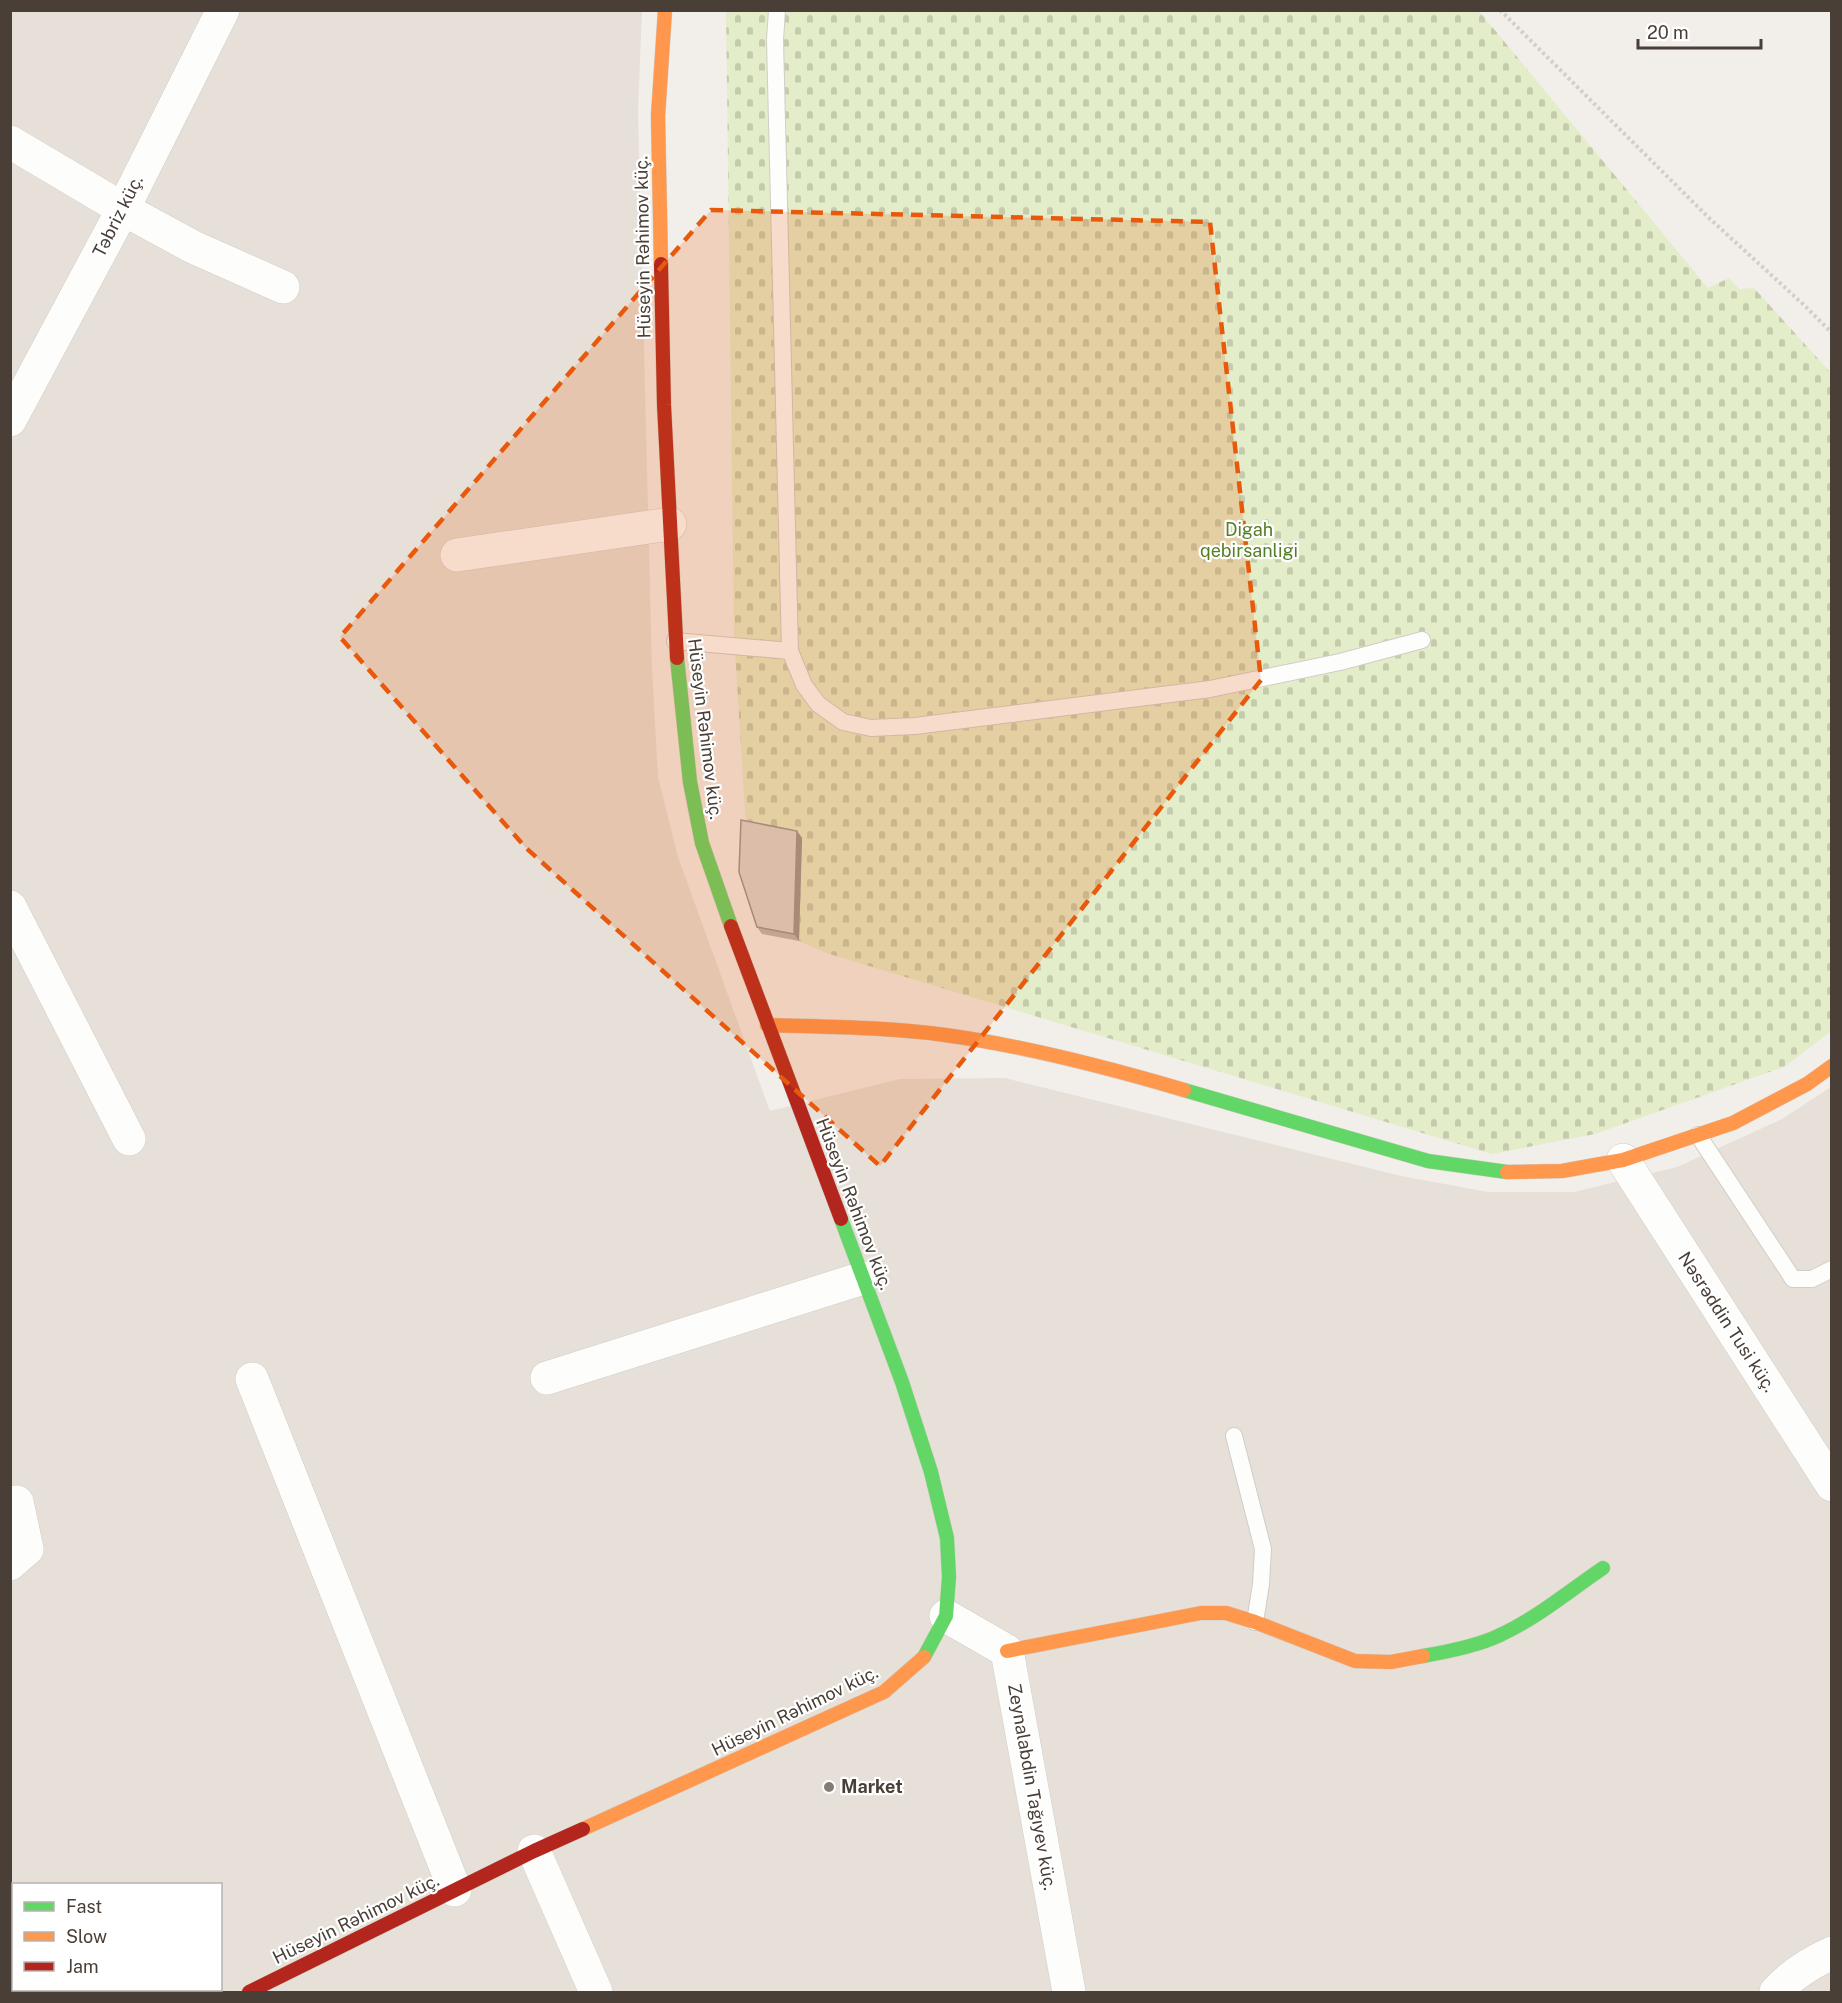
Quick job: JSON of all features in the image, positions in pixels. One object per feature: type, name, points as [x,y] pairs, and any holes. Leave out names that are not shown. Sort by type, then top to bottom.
[{"type":"main road","name":"Hüseyin Rəhimov küç.","points":[[249,1992],[534,1851],[884,1692],[925,1656],[946,1616],[949,1577],[947,1538],[932,1472],[902,1382],[721,900],[702,843],[690,782],[675,641],[664,405],[658,116],[665,10]]},
{"type":"main road","points":[[767,1025],[943,1035],[1010,1046],[1115,1070],[1428,1161],[1500,1172],[1562,1171],[1623,1160],[1733,1123],[1807,1084],[1832,1066]]},
{"type":"main road","points":[[1007,1652],[1201,1613],[1226,1614],[1255,1622],[1355,1661],[1391,1662],[1442,1653],[1497,1638],[1531,1618],[1603,1568]]},
{"type":"street","name":"Təbriz küç.","points":[[15,402],[123,209],[223,10]]},
{"type":"street","points":[[10,142],[123,209],[193,247],[283,287]]},
{"type":"street","points":[[457,555],[670,524]]},
{"type":"street","points":[[10,907],[129,1139]]},
{"type":"street","name":"Nəsrəddin Tusi küç.","points":[[1623,1160],[1832,1485]]},
{"type":"street","points":[[547,1378],[863,1278]]},
{"type":"street","points":[[252,1379],[455,1890]]},
{"type":"street","points":[[10,1564],[27,1549],[17,1502]]},
{"type":"street","points":[[946,1616],[1007,1652]]},
{"type":"street","name":"Zeynalabdin Tağıyev küç.","points":[[1007,1652],[1069,1992]]},
{"type":"street","points":[[534,1851],[596,1992]]},
{"type":"street","points":[[1776,1992],[1788,1979],[1810,1963],[1832,1953]]},
{"type":"lane","points":[[777,10],[775,40],[789,651],[804,685],[818,704],[843,722],[871,728],[915,726],[1209,689],[1340,662],[1422,640]]},
{"type":"lane","points":[[675,641],[789,651]]},
{"type":"lane","points":[[1698,1135],[1793,1279],[1812,1280],[1832,1269]]},
{"type":"lane","points":[[1234,1436],[1263,1549],[1261,1584],[1255,1622]]},
{"type":"path","points":[[1500,10],[1709,218],[1804,304],[1832,333]]},
{"type":"highlighted area","points":[[711,210],[1210,222],[1261,680],[880,1166],[526,848],[340,637]]},
{"type":"shaded area","points":[[11,11],[642,11],[638,112],[652,669],[658,777],[678,857],[770,1111],[900,1079],[1005,1078],[1401,1176],[1488,1192],[1574,1192],[1677,1167],[1782,1119],[1831,1087],[1831,1992],[11,1992]]},
{"type":"green space","name":"Digah qebirsanligi","points":[[726,11],[1479,11],[1708,288],[1729,278],[1739,289],[1754,288],[1831,373],[1831,1031],[1786,1066],[1595,1134],[1492,1154],[826,953],[799,941],[802,839],[746,827],[734,635]]},
{"type":"building","points":[[741,820],[797,831],[794,934],[757,927],[739,872]]},
{"type":"traffic: fast","points":[[677,658],[690,782],[702,843],[731,926]]},
{"type":"traffic: fast","points":[[1184,1090],[1428,1161],[1507,1172]]},
{"type":"traffic: fast","points":[[841,1219],[902,1382],[931,1472],[947,1538],[949,1577],[946,1616],[924,1657]]},
{"type":"traffic: fast","points":[[1423,1656],[1490,1640],[1539,1613],[1603,1568]]},
{"type":"traffic: slow","points":[[661,264],[658,116],[665,10]]},
{"type":"traffic: slow","points":[[767,1025],[901,1030],[945,1035],[1066,1058],[1184,1090]]},
{"type":"traffic: slow","points":[[1507,1172],[1562,1171],[1623,1160],[1733,1123],[1807,1084],[1832,1066]]},
{"type":"traffic: slow","points":[[1007,1651],[1201,1613],[1226,1613],[1355,1661],[1391,1662],[1423,1656]]},
{"type":"traffic: slow","points":[[583,1829],[884,1692],[924,1657]]},
{"type":"traffic: jam","points":[[661,264],[664,405],[677,658]]},
{"type":"traffic: jam","points":[[731,926],[841,1219]]},
{"type":"traffic: jam","points":[[249,1992],[583,1829]]},
{"type":"place","name":"Market","points":[[829,1787]]}]
